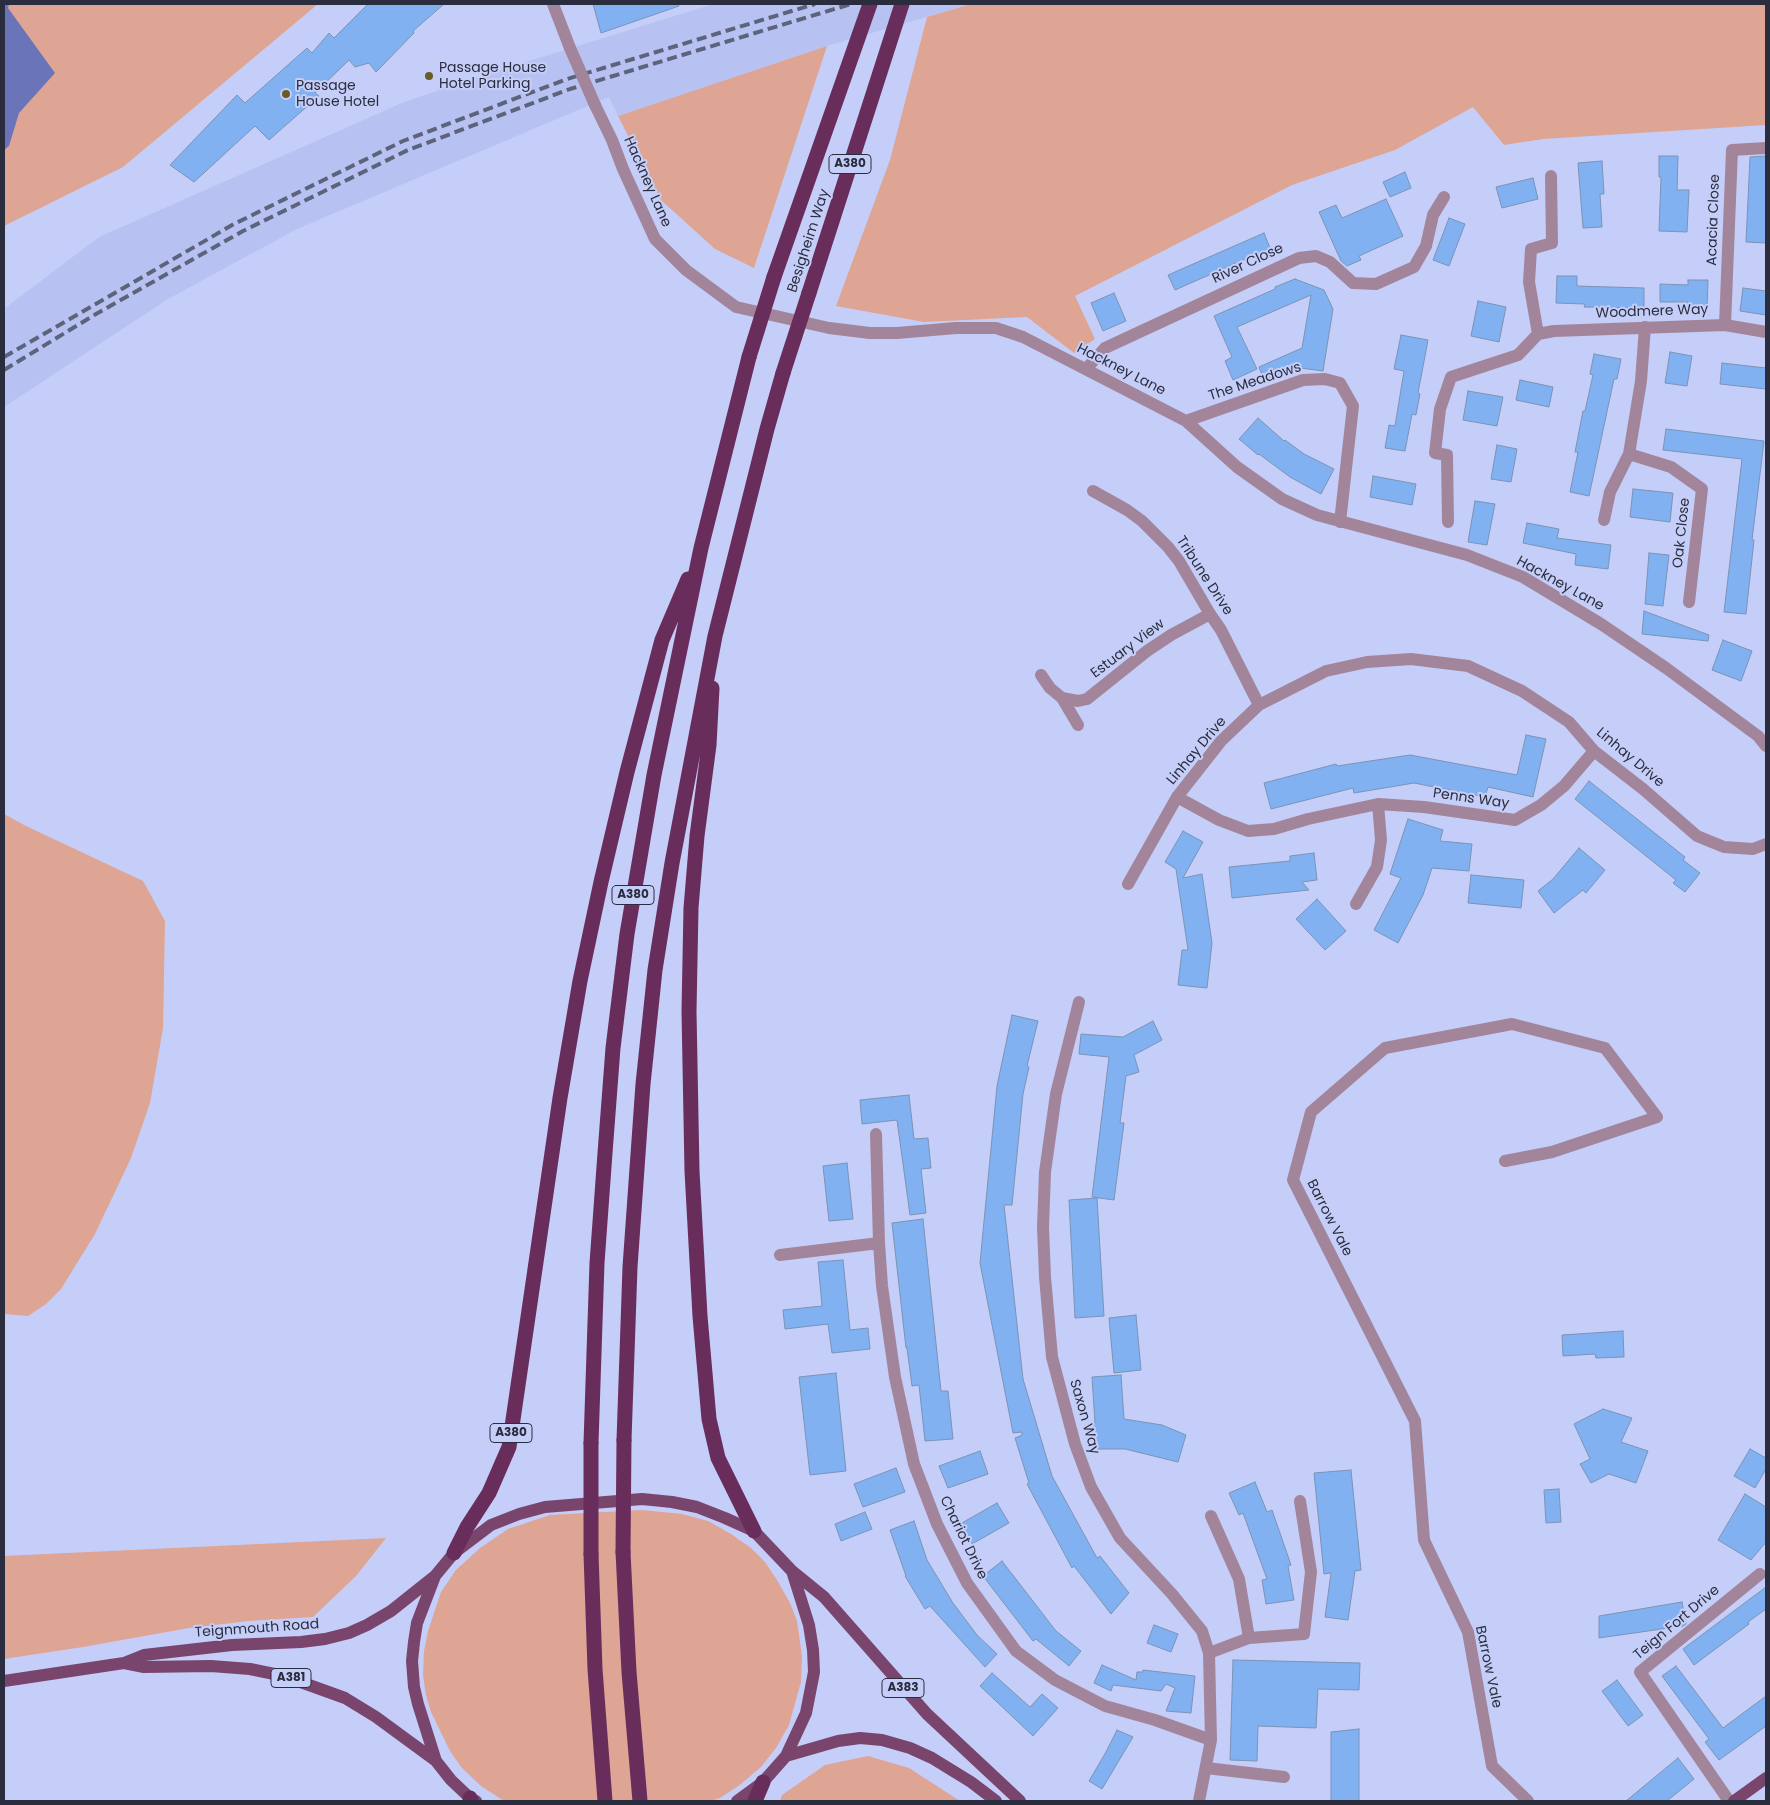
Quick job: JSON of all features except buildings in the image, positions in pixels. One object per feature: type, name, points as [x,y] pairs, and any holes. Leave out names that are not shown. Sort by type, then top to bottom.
[{"type":"highway","name":"Besigheim Way","points":[[701,548],[748,357],[774,277],[860,37],[870,4]]},
{"type":"highway","name":"Besigheim Way","points":[[715,636],[783,373],[902,4]]},
{"type":"highway","name":"A380","points":[[605,1801],[595,1669],[591,1554],[591,1443],[595,1312],[613,1048],[627,934],[654,774],[701,548]]},
{"type":"highway","name":"A380","points":[[454,1553],[467,1527],[489,1492],[509,1447],[560,1098],[580,981],[599,891],[627,772],[662,640],[701,548]]},
{"type":"highway","name":"A380","points":[[640,1801],[629,1672],[623,1552],[624,1440],[631,1257],[643,1084],[654,980],[672,863],[715,636]]},
{"type":"highway","name":"A380","points":[[715,636],[709,745],[696,836],[691,908],[689,1011],[692,1171],[697,1270],[709,1419],[718,1458],[754,1531]]},
{"type":"highway","points":[[755,1801],[763,1782]]},
{"type":"main road","points":[[472,1800],[451,1780],[436,1761],[418,1704],[413,1674],[412,1661],[418,1624],[435,1576],[454,1553],[491,1525],[519,1514],[545,1506],[642,1499],[697,1507],[754,1531],[792,1571],[809,1625],[814,1672],[806,1713],[786,1756],[763,1782],[737,1801]]},
{"type":"main road","name":"A383","points":[[792,1571],[824,1597],[927,1714],[1020,1801]]},
{"type":"main road","name":"Teignmouth Road","points":[[4,1681],[124,1663],[144,1655],[232,1645],[326,1639],[367,1625],[391,1611],[435,1576]]},
{"type":"main road","name":"Teignmouth Road","points":[[124,1663],[144,1667],[211,1666],[250,1669],[284,1676],[345,1698],[376,1717],[436,1761]]},
{"type":"main road","points":[[786,1756],[838,1741],[860,1738],[882,1740],[910,1748],[932,1758],[971,1782],[996,1801]]},
{"type":"main road","points":[[1734,1801],[1766,1778]]},
{"type":"street","name":"Hackney Lane","points":[[553,4],[570,48],[655,239],[686,270],[736,307],[829,328],[870,333],[898,333],[956,328],[996,328],[1023,336],[1186,421],[1237,467],[1282,499],[1316,515],[1467,555],[1523,577],[1601,624],[1666,668],[1758,736],[1766,746]]},
{"type":"street","name":"Acacia Close","points":[[1725,325],[1732,150],[1766,148]]},
{"type":"street","points":[[1448,522],[1448,455],[1435,453],[1440,409],[1451,376],[1518,355],[1538,334],[1529,282],[1531,249],[1552,243],[1551,176]]},
{"type":"street","name":"River Close","points":[[1086,369],[1105,348],[1298,258],[1316,256],[1330,262],[1353,283],[1376,284],[1414,267],[1426,246],[1433,215],[1444,197]]},
{"type":"street","name":"Woodmere Way","points":[[1538,334],[1554,330],[1725,325],[1766,332]]},
{"type":"street","points":[[1604,520],[1610,492],[1629,454],[1641,382],[1645,327]]},
{"type":"street","name":"The Meadows","points":[[1186,421],[1304,380],[1325,379],[1340,383],[1353,406],[1340,522]]},
{"type":"street","name":"Oak Close","points":[[1629,454],[1671,467],[1702,489],[1689,602]]},
{"type":"street","name":"Tribune Drive","points":[[1094,491],[1127,510],[1156,534],[1179,561],[1221,630],[1259,705]]},
{"type":"street","name":"Estuary View","points":[[1062,698],[1078,701],[1087,699],[1147,650],[1177,631],[1210,614]]},
{"type":"street","name":"Linhay Drive","points":[[1128,884],[1177,797],[1222,741],[1259,705],[1326,671],[1367,662],[1411,659],[1468,666],[1522,691],[1569,722],[1594,751],[1643,789],[1697,836],[1724,847],[1753,849],[1766,844]]},
{"type":"street","points":[[1041,675],[1050,688],[1062,698],[1078,725]]},
{"type":"street","name":"Penns Way","points":[[1177,797],[1218,820],[1248,830],[1274,828],[1378,804],[1424,807],[1515,820],[1541,805],[1564,786],[1594,751]]},
{"type":"street","points":[[1356,904],[1377,867],[1381,840],[1378,804]]},
{"type":"street","name":"Saxon Way","points":[[1079,1002],[1056,1094],[1044,1172],[1043,1227],[1045,1277],[1052,1357],[1075,1444],[1091,1487],[1120,1538],[1172,1594],[1202,1631],[1209,1653],[1211,1740],[1199,1801]]},
{"type":"street","name":"Barrow Vale","points":[[1506,1160],[1552,1152],[1657,1117],[1606,1048],[1512,1024],[1385,1048],[1312,1112],[1293,1180],[1415,1421],[1424,1540],[1468,1632],[1492,1766],[1528,1801]]},
{"type":"street","name":"Chariot Drive","points":[[876,1134],[882,1286],[895,1378],[914,1464],[936,1524],[967,1583],[1016,1651],[1055,1680],[1105,1706],[1155,1720],[1211,1740]]},
{"type":"street","points":[[780,1255],[879,1243]]},
{"type":"street","points":[[1209,1653],[1249,1638],[1304,1634],[1312,1572],[1300,1501]]},
{"type":"street","points":[[1211,1516],[1239,1579],[1249,1638]]},
{"type":"street","name":"Teign Fort Drive","points":[[1729,1801],[1640,1672],[1760,1574]]},
{"type":"street","points":[[1206,1768],[1284,1777]]},
{"type":"shaded area","points":[[4,4],[318,4],[123,167],[4,226]]},
{"type":"shaded area","points":[[4,4],[9,4],[8,8],[55,73],[19,113],[9,146],[4,150]]},
{"type":"shaded area","points":[[713,4],[971,4],[827,46],[618,116],[609,97],[297,229],[168,299],[4,407],[4,309],[99,237],[402,103],[465,81]]},
{"type":"shaded area","points":[[971,4],[1766,4],[1766,125],[1543,139],[1504,145],[1473,107],[1395,150],[1292,185],[1075,296],[1095,339],[1074,353],[1027,317],[924,322],[836,306],[890,160],[927,17]]},
{"type":"shaded area","points":[[827,46],[754,268],[715,249],[661,200],[618,116]]},
{"type":"shaded area","points":[[4,814],[143,881],[165,921],[163,1028],[150,1103],[131,1158],[95,1234],[61,1289],[46,1304],[28,1316],[4,1314]]},
{"type":"shaded area","points":[[642,1510],[682,1514],[708,1521],[751,1548],[765,1562],[790,1603],[797,1621],[802,1656],[801,1682],[789,1725],[776,1748],[761,1767],[720,1798],[710,1801],[504,1801],[481,1786],[462,1768],[450,1751],[431,1712],[423,1675],[424,1651],[428,1631],[441,1592],[456,1570],[480,1548],[508,1529],[550,1515]]},
{"type":"shaded area","points":[[386,1538],[356,1576],[313,1617],[249,1621],[189,1628],[4,1659],[4,1556]]},
{"type":"shaded area","points":[[868,1756],[909,1768],[960,1801],[780,1801],[782,1795],[825,1765]]},
{"type":"railway","points":[[4,357],[234,224],[403,141],[567,79],[815,4]]},
{"type":"railway","points":[[4,370],[96,314],[243,231],[408,150],[570,89],[851,4]]},
{"type":"place","name":"Passage House Hotel Parking","points":[[429,76]]},
{"type":"place","name":"Passage House Hotel","points":[[286,94]]}]
